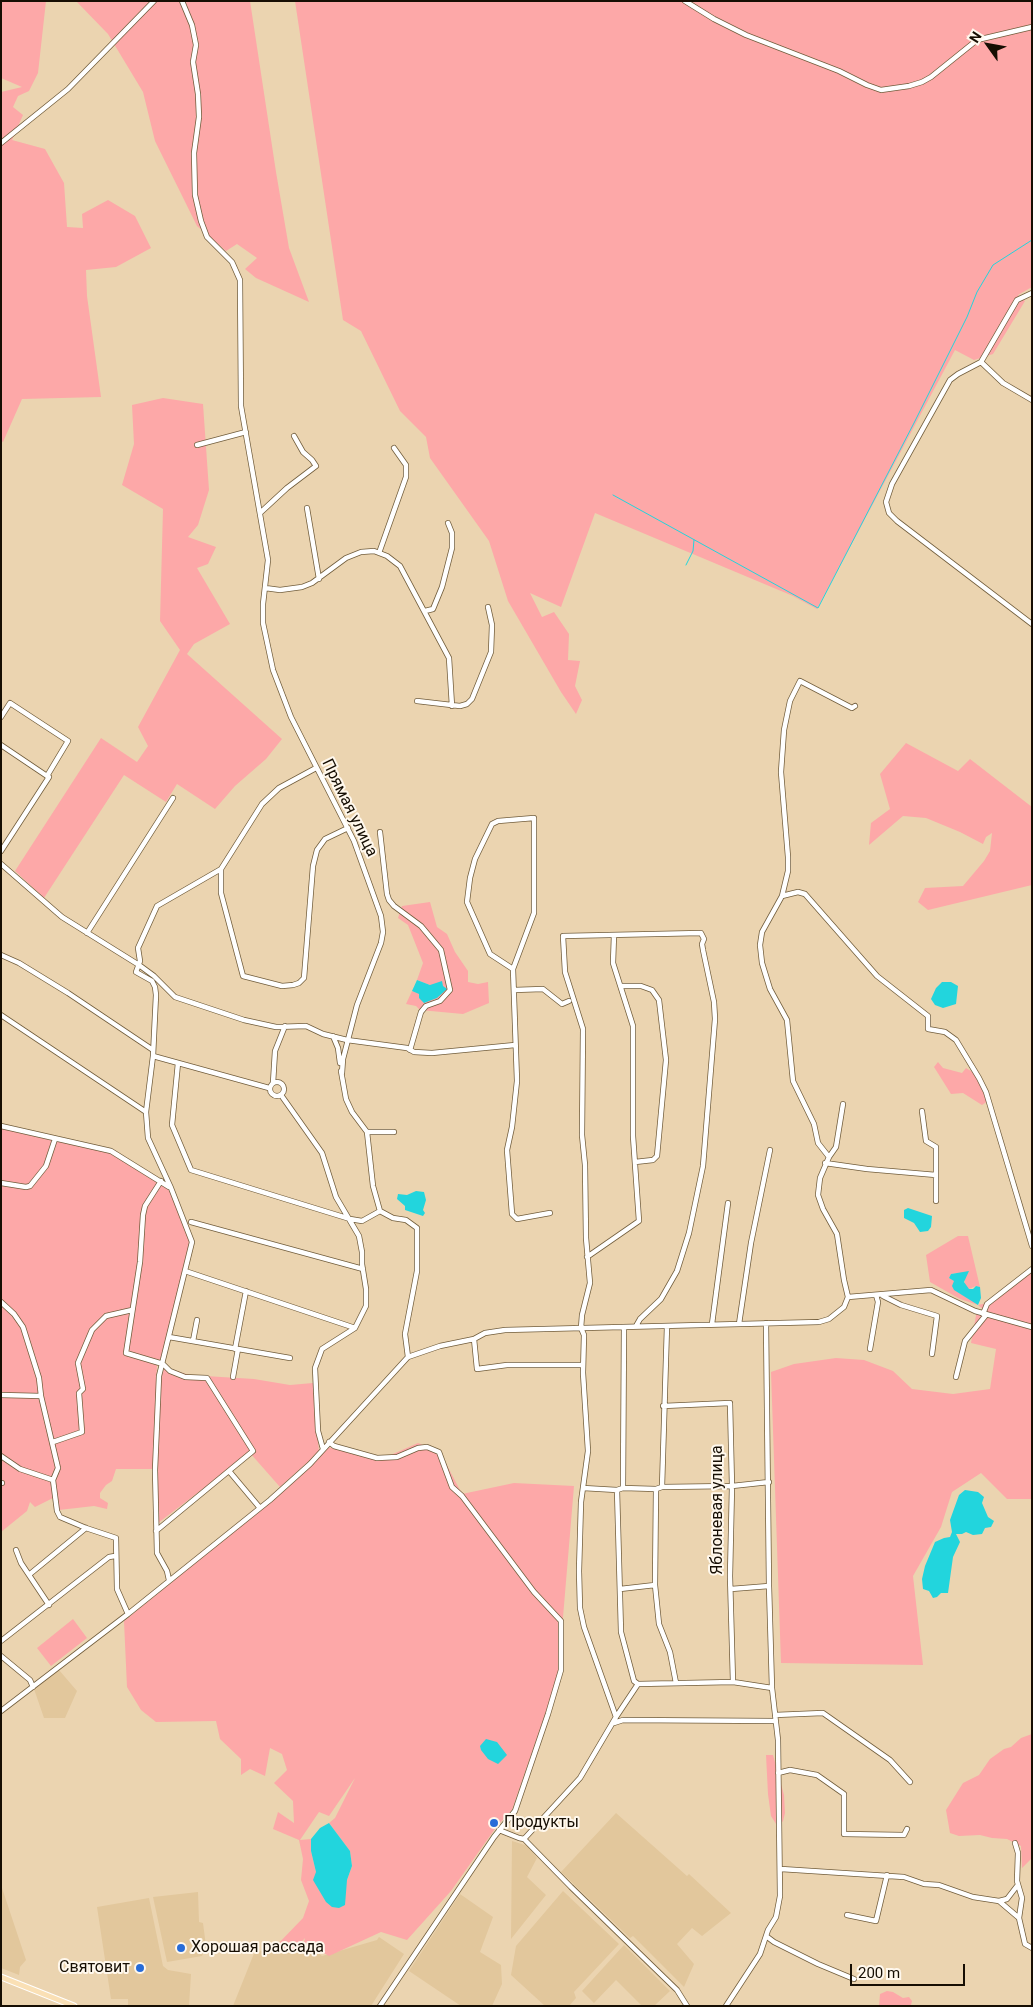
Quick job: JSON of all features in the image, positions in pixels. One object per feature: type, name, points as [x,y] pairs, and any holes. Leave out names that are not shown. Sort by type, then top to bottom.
[{"type":"main road","points":[[1,1977],[74,2006]]},
{"type":"street","points":[[1,143],[68,89],[154,1]]},
{"type":"street","name":"Прямая улица","points":[[182,1],[192,25],[196,45],[193,62],[198,94],[199,117],[194,153],[195,195],[207,237],[232,262],[240,280],[241,406],[268,560],[263,623],[273,670],[291,717],[348,828],[377,900],[383,932],[357,1005],[342,1058],[342,1073]]},
{"type":"street","points":[[685,1],[714,19],[746,34],[881,90],[922,82],[977,40],[1032,27]]},
{"type":"street","points":[[1032,293],[1017,300],[981,362],[950,380],[892,484],[886,502],[890,513],[897,521],[961,572],[1032,624]]},
{"type":"street","points":[[981,362],[1003,383],[1032,400]]},
{"type":"street","points":[[197,445],[246,432]]},
{"type":"street","points":[[260,513],[286,488],[316,466],[294,436]]},
{"type":"street","points":[[379,553],[406,477],[406,465],[394,448]]},
{"type":"street","points":[[307,508],[319,579]]},
{"type":"street","points":[[424,611],[433,609],[442,588],[452,548],[452,533],[448,524]]},
{"type":"street","points":[[265,588],[292,590],[302,588],[319,579],[338,563],[355,554],[368,551],[387,556],[400,566],[448,658],[452,706]]},
{"type":"street","points":[[958,577],[961,572]]},
{"type":"street","points":[[417,701],[452,706],[467,704],[472,699],[492,652],[492,625],[488,607]]},
{"type":"street","points":[[829,1157],[818,1143],[814,1124],[793,1081],[787,1020],[770,989],[762,963],[760,945],[762,932],[782,896],[786,882],[788,857],[781,772],[784,730],[790,701],[800,681],[852,708],[855,706]]},
{"type":"street","points":[[1,717],[10,703],[68,741],[47,776],[49,777],[4,842],[1,851]]},
{"type":"street","points":[[1,744],[47,776]]},
{"type":"street","points":[[169,1580],[167,1571],[156,1552],[158,1385],[192,1242],[171,1188],[148,1138],[146,1112],[156,1021],[155,987],[152,982],[136,972],[140,961],[138,948],[157,906],[221,869],[262,804],[279,788],[316,768]]},
{"type":"street","points":[[87,933],[173,798]]},
{"type":"street","points":[[513,969],[490,954],[467,902],[469,886],[475,859],[492,824],[498,821],[534,818],[534,913],[513,969],[517,1081],[516,1100],[507,1150],[512,1214],[517,1219],[550,1213]]},
{"type":"street","points":[[221,869],[221,893],[243,976],[282,986],[293,985],[299,983],[304,978],[313,866],[317,850],[324,839],[348,828]]},
{"type":"street","points":[[380,832],[387,894],[394,906],[420,926],[441,950],[450,990],[440,1001],[426,1006],[421,1012],[410,1050]]},
{"type":"street","points":[[1,864],[62,917],[139,965],[154,976],[175,997],[244,1020],[276,1027],[306,1026],[347,1040],[414,1052],[432,1053],[515,1045]]},
{"type":"street","points":[[782,896],[798,892],[804,894],[877,976],[928,1016],[928,1029],[945,1032],[956,1040],[986,1092],[1032,1246]]},
{"type":"street","points":[[616,1717],[584,1627],[580,1608],[579,1571],[583,1488],[588,1451],[584,1335],[581,1328],[582,1315],[590,1283],[587,1258],[582,1135],[583,1029],[565,972],[563,936],[702,933],[704,939],[702,944],[703,950],[714,1002],[714,1034],[706,1106],[703,1166],[689,1233],[677,1271],[661,1299],[640,1319],[636,1326]]},
{"type":"street","points":[[587,1258],[639,1221],[635,1162],[634,1026],[613,963],[614,935]]},
{"type":"street","points":[[1,955],[19,963],[68,993],[153,1053],[178,1063],[271,1085],[278,1082],[284,1088],[281,1095]]},
{"type":"street","points":[[621,986],[641,986],[652,990],[659,1000],[666,1060],[657,1156],[653,1160],[635,1162]]},
{"type":"street","points":[[514,990],[543,989],[562,1004],[569,1001]]},
{"type":"street","points":[[1,1015],[146,1112]]},
{"type":"street","points":[[281,1095],[273,1096],[270,1092],[275,1051],[285,1026]]},
{"type":"street","points":[[333,1036],[338,1048],[346,1099],[352,1112],[366,1132],[373,1186],[380,1211],[388,1216],[406,1220],[417,1228],[418,1271],[405,1334],[408,1357]]},
{"type":"street","points":[[178,1063],[172,1125],[191,1170],[350,1219],[362,1221],[380,1211]]},
{"type":"street","points":[[281,1095],[322,1153],[336,1197],[360,1236],[366,1306],[355,1328],[322,1349],[315,1368],[318,1432],[323,1449]]},
{"type":"street","points":[[1,1710],[128,1614],[260,1508],[303,1470],[408,1357],[440,1346],[474,1339],[484,1333],[505,1330],[819,1322],[839,1313],[848,1302],[848,1297],[837,1234],[823,1209],[818,1195],[820,1178],[825,1163],[836,1147],[843,1104]]},
{"type":"street","points":[[922,1111],[926,1141],[936,1147],[936,1201]]},
{"type":"street","points":[[1,1126],[111,1151],[171,1188]]},
{"type":"street","points":[[366,1132],[394,1132]]},
{"type":"street","points":[[1,1183],[30,1186],[46,1166],[55,1139]]},
{"type":"street","points":[[739,1324],[751,1243],[770,1150]]},
{"type":"street","points":[[825,1163],[911,1174],[936,1175]]},
{"type":"street","points":[[156,1530],[253,1451],[207,1378],[185,1377],[170,1371],[163,1364],[126,1353],[140,1262],[143,1215],[145,1206],[160,1181]]},
{"type":"street","points":[[712,1324],[728,1203]]},
{"type":"street","points":[[191,1222],[363,1269]]},
{"type":"street","points":[[956,1377],[965,1341],[984,1314],[987,1304],[1032,1270]]},
{"type":"street","points":[[185,1271],[355,1328]]},
{"type":"street","points":[[848,1297],[931,1290],[960,1305],[984,1314],[1032,1327]]},
{"type":"street","points":[[234,1377],[246,1291]]},
{"type":"street","points":[[870,1349],[879,1295]]},
{"type":"street","points":[[879,1295],[900,1305],[937,1316],[932,1354]]},
{"type":"street","points":[[1,1302],[14,1314],[23,1327],[39,1378],[41,1396],[58,1468],[53,1480],[57,1511],[60,1517],[116,1538],[117,1589],[128,1614]]},
{"type":"street","points":[[53,1442],[82,1432],[79,1393],[82,1389],[78,1364],[92,1330],[106,1316],[132,1310]]},
{"type":"street","points":[[193,1341],[197,1320]]},
{"type":"street","points":[[726,2006],[754,1964],[778,1910],[780,1869],[778,1740],[772,1688],[769,1586],[766,1323]]},
{"type":"street","points":[[662,1487],[666,1326]]},
{"type":"street","points":[[623,1488],[624,1328]]},
{"type":"street","points":[[169,1337],[290,1358]]},
{"type":"street","points":[[474,1339],[477,1369],[507,1365],[584,1366]]},
{"type":"street","points":[[1,1395],[41,1396]]},
{"type":"street","name":"Яблоневая улица","points":[[663,1406],[730,1403],[733,1682]]},
{"type":"street","points":[[329,1442],[334,1446],[377,1458],[397,1457],[418,1448],[427,1447],[439,1452],[452,1487],[462,1496],[534,1592],[561,1621],[561,1670],[515,1811],[499,1830],[380,2006]]},
{"type":"street","points":[[1,1456],[20,1469],[53,1480]]},
{"type":"street","points":[[229,1472],[260,1508]]},
{"type":"street","points":[[583,1488],[617,1490],[623,1488],[656,1489],[662,1487],[732,1486],[769,1482]]},
{"type":"street","points":[[656,1489],[655,1585],[658,1624],[670,1652],[676,1683]]},
{"type":"street","points":[[617,1490],[621,1632],[634,1681],[638,1684],[733,1682],[772,1688]]},
{"type":"street","points":[[30,1574],[86,1528]]},
{"type":"street","points":[[16,1550],[22,1563],[49,1604]]},
{"type":"street","points":[[1,1641],[109,1557],[115,1556]]},
{"type":"street","points":[[620,1589],[655,1585]]},
{"type":"street","points":[[732,1589],[769,1586]]},
{"type":"street","points":[[1,1656],[30,1680],[33,1687]]},
{"type":"street","points":[[524,1838],[580,1778],[638,1684]]},
{"type":"street","points":[[775,1715],[823,1713],[890,1760],[910,1782]]},
{"type":"street","points":[[614,1724],[623,1720],[775,1721]]},
{"type":"street","points":[[778,1773],[790,1770],[816,1775],[844,1794],[844,1834],[904,1834],[907,1829]]},
{"type":"street","points":[[499,1830],[519,1838],[524,1838],[570,1887],[677,1990],[687,2006]]},
{"type":"street","points":[[1015,1843],[1018,1853],[1017,1886],[1022,1898],[1019,1918],[1025,1944],[1032,1948]]},
{"type":"street","points":[[780,1869],[904,1877],[924,1884],[940,1885],[973,1897],[999,1901],[1007,1899],[1017,1886]]},
{"type":"street","points":[[847,1915],[876,1921],[886,1875]]},
{"type":"street","points":[[999,1901],[1019,1918]]},
{"type":"street","points":[[766,1936],[818,1964],[854,1979]]},
{"type":"street","points":[[763,1947],[769,1946],[774,1942]]},
{"type":"shaded area","points":[[1,1],[46,1],[38,73],[29,91],[18,96],[13,107],[23,115],[12,140],[45,149],[64,183],[67,227],[83,228],[82,214],[108,200],[135,216],[151,248],[116,267],[86,270],[87,296],[101,397],[22,399],[3,442],[1,441],[1,92],[22,87],[1,78]]},
{"type":"shaded area","points":[[76,1],[250,1],[289,248],[309,302],[256,278],[245,269],[257,258],[237,244],[226,251],[197,226],[155,141],[143,92],[108,34]]},
{"type":"shaded area","points":[[295,1],[1032,1],[1032,287],[1018,295],[1025,301],[993,354],[974,360],[955,350],[817,609],[793,596],[595,513],[561,607],[530,593],[542,617],[554,612],[569,634],[568,660],[580,661],[575,686],[582,700],[576,714],[561,692],[508,601],[489,541],[430,458],[426,437],[400,411],[361,331],[343,320]]},
{"type":"shaded area","points":[[163,398],[203,404],[209,490],[198,525],[188,537],[216,547],[208,564],[197,568],[230,624],[194,644],[187,654],[282,739],[266,759],[235,786],[215,809],[177,784],[166,802],[124,775],[44,898],[15,871],[101,738],[137,762],[148,746],[138,727],[180,650],[160,621],[163,509],[122,485],[134,444],[132,405]]},
{"type":"shaded area","points":[[906,743],[958,771],[970,759],[1032,807],[1032,885],[928,910],[918,902],[925,888],[963,886],[990,851],[992,833],[986,837],[983,844],[926,818],[903,816],[869,845],[871,823],[890,809],[880,774]]},
{"type":"shaded area","points":[[430,902],[437,927],[447,934],[455,952],[468,971],[468,982],[478,984],[488,982],[489,1003],[463,1014],[420,1010],[416,1006],[406,1004],[412,991],[420,994],[430,985],[417,980],[423,963],[408,925],[398,918],[402,906]]},
{"type":"shaded area","points":[[938,1062],[943,1068],[962,1073],[966,1068],[976,1074],[988,1101],[982,1105],[963,1093],[951,1094],[934,1067]]},
{"type":"shaded area","points":[[1,1124],[110,1150],[168,1187],[190,1241],[171,1326],[162,1357],[157,1362],[154,1469],[116,1469],[112,1481],[100,1493],[100,1498],[108,1503],[107,1509],[94,1506],[59,1510],[53,1498],[35,1507],[30,1502],[27,1511],[1,1532]]},
{"type":"shaded area","points":[[958,1236],[968,1236],[980,1287],[976,1286],[969,1289],[965,1286],[964,1272],[951,1274],[949,1278],[955,1281],[966,1296],[978,1305],[960,1299],[930,1282],[926,1255]]},
{"type":"shaded area","points":[[1032,1272],[1032,1324],[986,1312],[978,1305],[991,1302]]},
{"type":"shaded area","points":[[977,1310],[1032,1329],[1032,1499],[1007,1499],[981,1473],[952,1492],[941,1527],[913,1576],[923,1665],[781,1663],[771,1372],[794,1364],[836,1358],[864,1360],[893,1371],[912,1389],[953,1394],[990,1389],[996,1349],[971,1343]]},
{"type":"shaded area","points":[[165,1367],[189,1375],[254,1379],[290,1385],[313,1383],[319,1452],[280,1487],[250,1453],[158,1523],[157,1466],[161,1376]]},
{"type":"shaded area","points":[[418,1443],[440,1452],[462,1494],[514,1483],[574,1486],[558,1677],[512,1810],[497,1826],[451,1891],[407,1940],[381,1932],[329,1956],[304,1942],[305,1938],[294,1950],[275,1947],[303,1918],[309,1901],[301,1880],[303,1859],[299,1840],[273,1829],[278,1812],[294,1823],[293,1801],[274,1783],[287,1770],[282,1754],[270,1748],[265,1776],[250,1769],[241,1775],[241,1759],[220,1739],[216,1721],[156,1722],[141,1710],[127,1687],[124,1621],[273,1500],[327,1447],[384,1458]],"holes":[[[355,1778],[335,1818],[329,1823],[350,1851],[352,1866],[347,1880],[316,1872],[311,1851],[311,1839],[300,1840],[319,1812],[329,1816]]]},
{"type":"shaded area","points":[[73,1619],[87,1638],[51,1666],[37,1648]]},
{"type":"shaded area","points":[[59,1670],[77,1691],[65,1718],[44,1718],[34,1689]]},
{"type":"shaded area","points":[[1032,1734],[1032,1858],[1022,1868],[1021,1846],[1007,1839],[980,1835],[959,1836],[950,1833],[946,1810],[963,1783],[979,1775],[990,1759],[1004,1749],[1011,1747],[1021,1738]]},
{"type":"shaded area","points":[[766,1755],[773,1755],[784,1795],[785,1813],[783,1821],[778,1827],[771,1816]]},
{"type":"shaded area","points":[[616,1813],[687,1876],[689,1874],[731,1913],[702,1936],[692,1928],[677,1944],[694,1964],[684,1987],[633,1936],[630,1938],[561,1872]]},
{"type":"shaded area","points":[[512,1841],[528,1846],[537,1858],[527,1877],[546,1895],[511,1939]]},
{"type":"shaded area","points":[[1,1885],[26,1960],[20,1967],[19,1975],[1,1968]]},
{"type":"shaded area","points":[[563,1891],[619,1944],[574,1992],[576,1998],[569,2006],[545,2006],[511,1975],[516,1946]]},
{"type":"shaded area","points":[[198,1892],[199,1922],[203,1923],[206,1946],[202,1956],[167,1962],[153,1897]]},
{"type":"shaded area","points":[[460,1894],[493,1917],[480,1952],[501,1965],[502,1984],[492,2006],[461,2006],[409,1971]]},
{"type":"shaded area","points":[[149,1898],[163,1966],[168,1970],[191,1974],[189,2006],[128,2006],[128,1999],[111,1999],[97,1907]]},
{"type":"shaded area","points":[[379,1937],[404,1954],[371,2006],[233,2006],[255,1951],[293,1950],[304,1942],[322,1956],[377,1940]]},
{"type":"shaded area","points":[[624,1945],[670,1991],[654,2006],[642,2006],[616,1980],[594,2003],[582,1991]]},
{"type":"shaded area","points":[[887,1991],[903,1998],[909,1997],[912,2001],[911,2005],[879,2006],[880,1994]]},
{"type":"water","points":[[417,980],[430,985],[442,981],[443,986],[447,989],[437,998],[424,1003],[419,998],[419,994],[412,991]]},
{"type":"water","points":[[942,982],[951,982],[958,986],[956,1004],[943,1008],[935,1005],[931,999],[936,988]]},
{"type":"water","points":[[416,1191],[424,1192],[426,1200],[423,1216],[405,1210],[405,1206],[397,1199],[398,1194],[407,1195]]},
{"type":"water","points":[[908,1208],[932,1216],[931,1227],[928,1231],[920,1232],[914,1223],[904,1218],[904,1210]]},
{"type":"water","points":[[969,1271],[964,1282],[969,1289],[973,1289],[976,1286],[980,1287],[981,1298],[978,1305],[954,1290],[952,1286],[954,1281],[949,1278],[951,1274]]},
{"type":"water","points":[[965,1490],[978,1492],[984,1497],[982,1503],[988,1517],[994,1521],[991,1527],[985,1528],[982,1534],[973,1535],[966,1532],[956,1534],[960,1542],[953,1557],[948,1593],[941,1593],[933,1598],[929,1591],[923,1589],[922,1579],[925,1566],[935,1542],[950,1537],[952,1532],[950,1520],[959,1495]]},
{"type":"water","points":[[486,1739],[497,1742],[507,1755],[498,1764],[488,1759],[481,1750],[480,1746]]},
{"type":"water","points":[[329,1823],[350,1851],[352,1866],[347,1880],[345,1905],[339,1908],[332,1907],[326,1902],[313,1880],[316,1872],[311,1851],[311,1839],[320,1828]]},
{"type":"waterway","points":[[613,495],[818,608],[914,423],[967,317],[977,292],[993,265],[1032,240]]},
{"type":"waterway","points":[[686,565],[693,551],[694,540]]},
{"type":"place","name":"Продукты","points":[[494,1823]]},
{"type":"place","name":"Хорошая рассада","points":[[181,1948]]},
{"type":"place","name":"Святовит","points":[[140,1968]]}]
